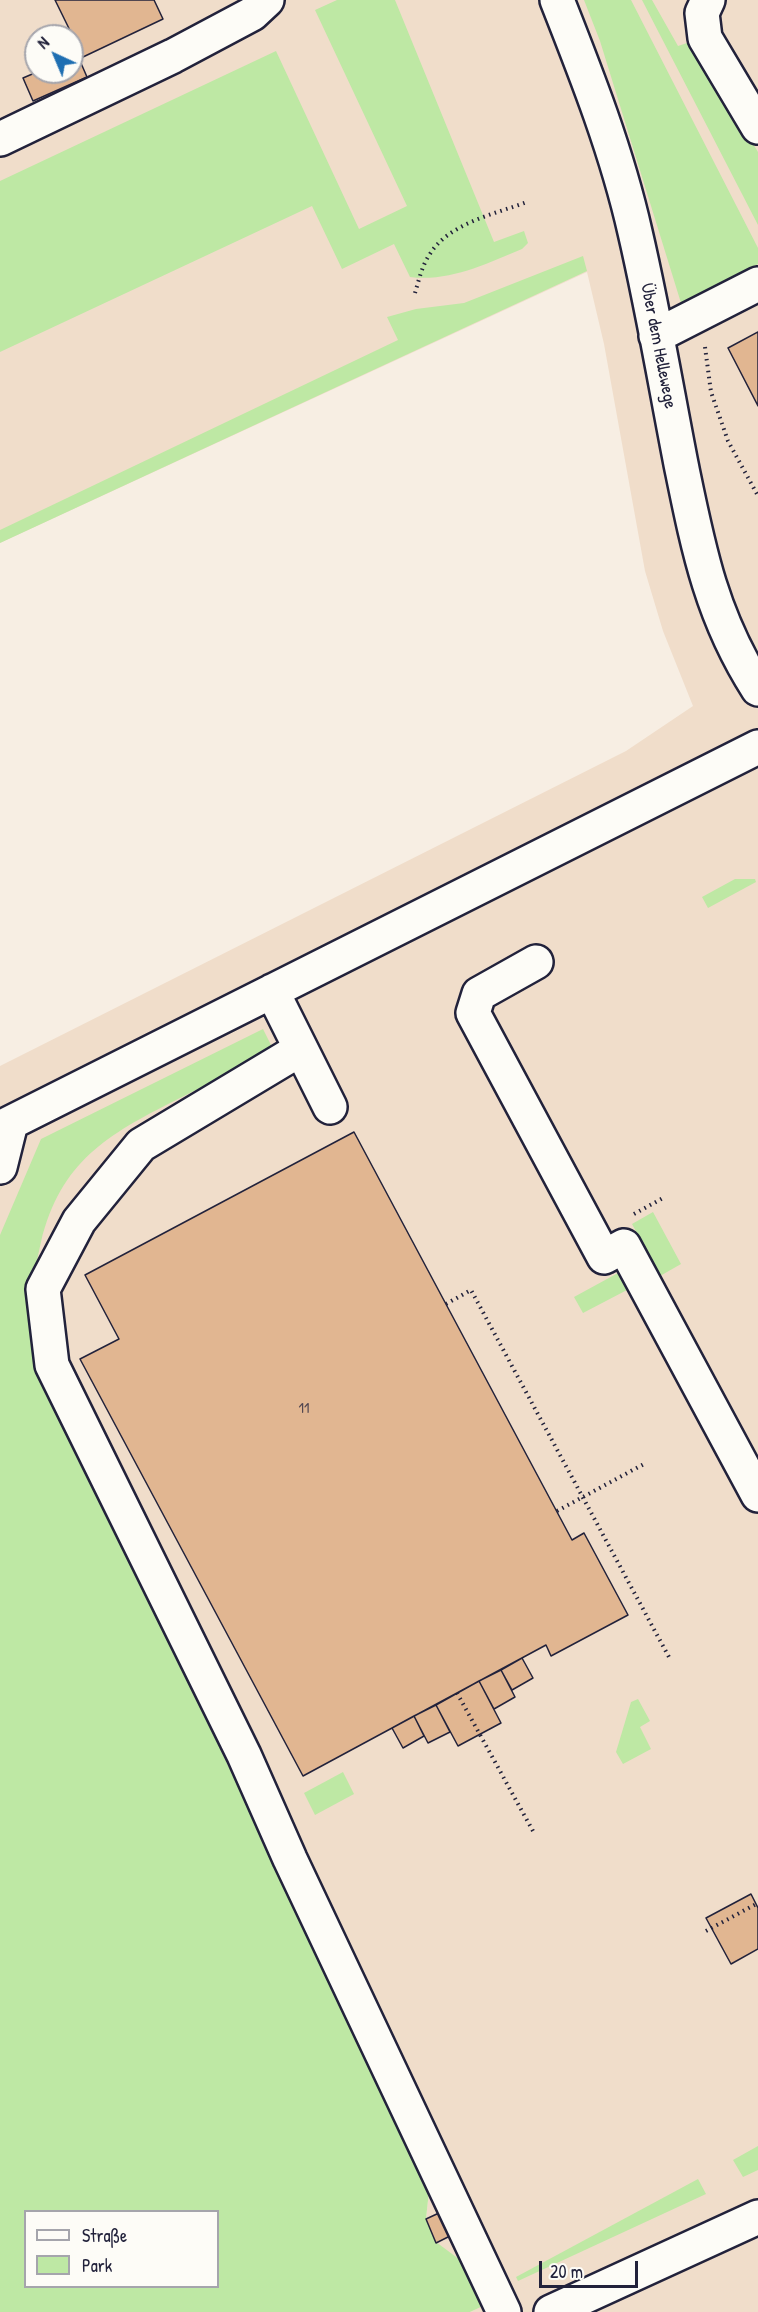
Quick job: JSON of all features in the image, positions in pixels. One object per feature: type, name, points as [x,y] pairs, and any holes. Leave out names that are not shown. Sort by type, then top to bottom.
[{"type":"street","points":[[0,138],[173,56],[252,14],[267,0]]},
{"type":"street","name":"Über dem Hellewege","points":[[558,0],[610,141],[635,232],[702,565],[723,626],[737,655],[758,689]]},
{"type":"street","points":[[708,0],[702,13],[705,38],[758,127]]},
{"type":"street","points":[[656,336],[758,284]]},
{"type":"street","points":[[0,1167],[5,1125],[758,747]]},
{"type":"street","points":[[536,962],[479,994],[473,1013],[604,1257],[624,1246],[758,1495]]},
{"type":"street","points":[[272,991],[330,1107]]},
{"type":"street","points":[[301,1048],[141,1145],[79,1221],[43,1289],[52,1365],[244,1755],[290,1859],[504,2312]]},
{"type":"street","points":[[551,2312],[758,2217]]},
{"type":"path","points":[[414,293],[429,254],[446,237],[468,224],[527,202]]},
{"type":"path","points":[[700,313],[711,392],[728,441],[758,496]]},
{"type":"path","points":[[446,1304],[471,1290],[670,1659]]},
{"type":"path","points":[[557,1511],[644,1464]]},
{"type":"path","points":[[457,1693],[533,1832]]},
{"type":"path","points":[[706,1931],[758,1903]]},
{"type":"shaded area","points":[[0,0],[758,0],[758,2312],[470,2312],[482,2306],[463,2262],[436,2243],[426,2219],[429,2191],[41,1369],[0,1338],[0,1066],[626,751],[693,706],[663,631],[645,571],[604,344],[587,272],[0,543]]},
{"type":"green space","points":[[337,0],[395,0],[494,242],[524,231],[528,243],[522,249],[481,266],[439,277],[410,277],[394,244],[342,269],[312,206],[0,352],[0,181],[276,51],[359,229],[407,206],[315,10]]},
{"type":"green space","points":[[584,0],[631,0],[758,248],[758,264],[681,303],[600,41]]},
{"type":"green space","points":[[642,0],[652,0],[678,46],[690,42],[758,152],[758,225]]},
{"type":"green space","points":[[583,256],[587,271],[0,543],[0,530],[398,340],[387,317],[416,309],[464,303]]},
{"type":"green space","points":[[735,879],[755,879],[756,882],[708,908],[702,897]]},
{"type":"green space","points":[[263,1029],[274,1051],[129,1126],[108,1139],[74,1171],[50,1214],[41,1242],[36,1269],[33,1296],[41,1369],[429,2191],[426,2219],[436,2242],[463,2262],[483,2306],[470,2312],[0,2312],[0,1235],[41,1139]]},
{"type":"green space","points":[[653,1212],[681,1264],[660,1276],[632,1224]]},
{"type":"green space","points":[[618,1273],[627,1290],[583,1313],[574,1297]]},
{"type":"green space","points":[[638,1699],[650,1721],[640,1727],[651,1749],[623,1764],[616,1752],[631,1702]]},
{"type":"green space","points":[[343,1772],[354,1794],[315,1815],[304,1793]]},
{"type":"green space","points":[[758,2146],[758,2170],[743,2177],[733,2160]]},
{"type":"green space","points":[[698,2179],[706,2194],[518,2281],[516,2277]]},
{"type":"building","points":[[55,0],[154,0],[163,19],[84,57],[84,24],[67,24]]},
{"type":"building","points":[[26,84],[71,84],[33,101]]},
{"type":"building","points":[[758,332],[758,406],[728,348]]},
{"type":"building","points":[[354,1132],[572,1540],[584,1533],[628,1615],[551,1656],[546,1645],[303,1776],[80,1359],[119,1339],[85,1275]]},
{"type":"building","points":[[522,1658],[533,1678],[512,1690],[501,1670]]},
{"type":"building","points":[[501,1670],[515,1697],[494,1709],[479,1681]]},
{"type":"building","points":[[479,1681],[501,1723],[458,1746],[436,1705]]},
{"type":"building","points":[[436,1705],[450,1732],[428,1743],[414,1716]]},
{"type":"building","points":[[414,1716],[424,1736],[403,1748],[392,1728]]},
{"type":"building","points":[[751,1894],[758,1908],[758,1949],[731,1964],[706,1918]]},
{"type":"building","points":[[439,2213],[450,2236],[436,2243],[426,2219]]}]
